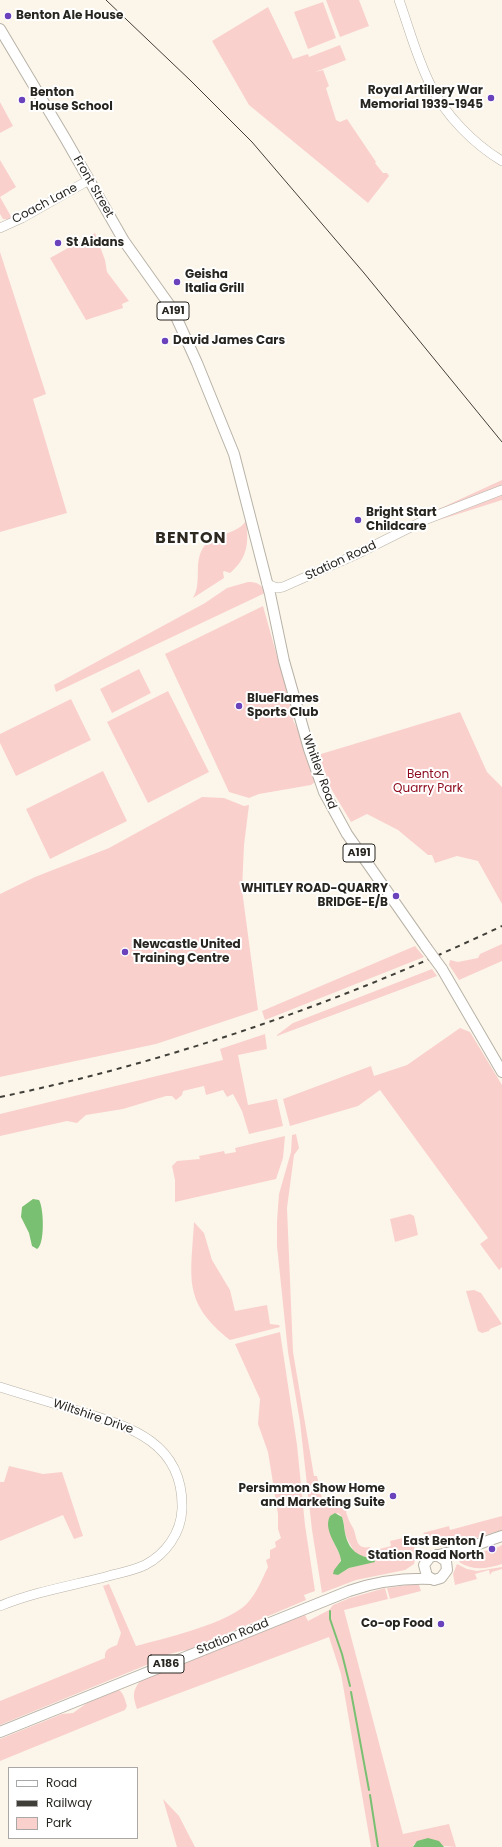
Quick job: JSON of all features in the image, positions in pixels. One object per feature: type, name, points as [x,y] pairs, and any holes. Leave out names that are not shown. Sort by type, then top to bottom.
[{"type":"main road","name":"Front Street","points":[[0,29],[124,241],[173,310],[200,370],[234,454]]},
{"type":"main road","name":"Whitley Road","points":[[234,454],[288,675],[309,750],[327,799],[347,834],[442,969],[502,1072]]},
{"type":"main road","points":[[467,1548],[457,1556],[441,1578],[431,1579],[425,1574],[424,1565],[428,1558],[467,1548],[502,1536]]},
{"type":"main road","points":[[437,1555],[444,1559],[447,1568]]},
{"type":"main road","name":"Station Road","points":[[402,1579],[424,1565]]},
{"type":"main road","name":"Station Road","points":[[0,1732],[332,1597],[369,1585],[402,1579],[431,1579]]},
{"type":"street","points":[[399,0],[427,77],[434,92],[470,136],[502,161]]},
{"type":"street","name":"Coach Lane","points":[[0,228],[22,218],[89,180]]},
{"type":"street","name":"Station Road","points":[[267,584],[277,588],[283,587],[356,555],[427,519],[502,490]]},
{"type":"street","name":"Wiltshire Drive","points":[[0,1387],[107,1420],[145,1436],[162,1450],[175,1472],[180,1487],[182,1509],[179,1526],[169,1545],[162,1554],[146,1565],[22,1598],[0,1606]]},
{"type":"green space","points":[[326,0],[359,0],[369,26],[340,37]]},
{"type":"green space","points":[[323,2],[336,38],[308,49],[294,12]]},
{"type":"green space","points":[[268,7],[293,59],[308,54],[309,57],[340,45],[346,60],[315,72],[323,70],[329,86],[326,88],[336,120],[340,122],[347,119],[376,162],[375,163],[383,173],[387,173],[389,176],[368,203],[249,105],[212,41]]},
{"type":"green space","points":[[0,102],[13,126],[0,133]]},
{"type":"green space","points":[[0,160],[16,187],[0,197]]},
{"type":"green space","points":[[0,197],[13,220],[3,219],[0,214]]},
{"type":"green space","points":[[95,233],[105,260],[107,272],[129,301],[122,304],[123,308],[86,320],[50,258]]},
{"type":"green space","points":[[0,252],[46,394],[33,399],[67,513],[0,532]]},
{"type":"green space","points":[[502,480],[502,485],[430,513]]},
{"type":"green space","points":[[502,495],[502,500],[436,521]]},
{"type":"green space","points":[[246,520],[247,542],[241,561],[230,573],[223,572],[224,578],[193,598],[197,585],[199,558],[205,545],[215,538],[239,528]]},
{"type":"green space","points":[[248,582],[259,584],[265,593],[56,692],[54,685],[205,603],[227,588]]},
{"type":"green space","name":"BlueFlames Sports Club","points":[[263,606],[294,717],[293,720],[298,730],[315,782],[311,785],[259,794],[249,798],[229,792],[165,654]]},
{"type":"green space","points":[[139,669],[151,693],[112,713],[100,689]]},
{"type":"green space","points":[[168,691],[209,772],[148,803],[107,722]]},
{"type":"green space","points":[[71,699],[91,740],[16,776],[0,743],[0,734]]},
{"type":"green space","name":"Benton Quarry Park","points":[[460,712],[487,772],[502,787],[502,904],[478,861],[457,856],[435,863],[432,855],[428,855],[398,830],[367,814],[351,822],[330,787],[320,757],[321,754]]},
{"type":"green space","points":[[103,771],[127,821],[50,859],[26,809]]},
{"type":"green space","name":"Newcastle United Training Centre","points":[[202,797],[224,798],[244,806],[249,805],[244,845],[242,890],[258,1010],[156,1044],[0,1077],[0,894],[35,877],[109,848]]},
{"type":"green space","points":[[502,944],[502,961],[459,980],[449,965],[450,960],[458,962],[478,958],[480,954]]},
{"type":"green space","points":[[415,946],[424,957],[265,1020],[262,1011]]},
{"type":"green space","points":[[432,969],[437,976],[277,1036],[293,1023]]},
{"type":"green space","points":[[460,1028],[470,1032],[502,1085],[502,1267],[499,1270],[480,1244],[488,1238],[380,1090],[358,1106],[290,1126],[283,1099],[371,1066],[374,1076],[407,1065]]},
{"type":"green space","points":[[265,1034],[267,1049],[238,1055],[248,1105],[277,1099],[283,1126],[249,1134],[242,1111],[233,1094],[227,1097],[223,1090],[206,1095],[204,1086],[183,1091],[182,1095],[176,1100],[172,1096],[166,1096],[123,1109],[86,1115],[77,1123],[67,1121],[0,1136],[0,1114],[223,1060],[220,1049]]},
{"type":"green space","points":[[296,1134],[299,1148],[294,1155],[287,1208],[293,1352],[314,1476],[317,1476],[323,1503],[346,1502],[348,1504],[349,1508],[346,1512],[357,1541],[361,1546],[370,1547],[372,1551],[391,1546],[390,1541],[412,1536],[416,1556],[414,1564],[405,1570],[356,1580],[322,1593],[312,1530],[300,1422],[288,1352],[277,1246],[279,1194],[291,1152],[292,1135]],"holes":[[[338,1513],[341,1515],[346,1536],[354,1551],[359,1555],[374,1559],[376,1561],[349,1568],[338,1575],[334,1570],[340,1564],[341,1558],[332,1539],[329,1529],[329,1518]]]},
{"type":"green space","points":[[285,1136],[283,1158],[276,1179],[175,1202],[175,1180],[172,1166],[177,1161],[200,1159],[199,1156],[224,1151],[225,1154],[236,1152],[235,1148]]},
{"type":"green space","points":[[410,1214],[414,1216],[418,1235],[395,1242],[390,1219]]},
{"type":"green space","points":[[194,1222],[204,1233],[212,1260],[230,1290],[235,1311],[267,1305],[270,1324],[279,1325],[280,1327],[230,1340],[204,1313],[197,1301],[191,1274]]},
{"type":"green space","points":[[474,1290],[481,1293],[502,1324],[490,1329],[489,1331],[482,1333],[478,1331],[466,1291]]},
{"type":"green space","points":[[280,1332],[297,1445],[305,1525],[315,1591],[304,1595],[306,1600],[188,1650],[172,1653],[149,1664],[0,1725],[0,1701],[105,1658],[105,1653],[110,1648],[117,1645],[121,1633],[103,1586],[109,1584],[136,1646],[205,1626],[242,1608],[251,1599],[268,1567],[266,1560],[270,1558],[270,1550],[276,1547],[275,1542],[281,1538],[278,1529],[278,1514],[268,1452],[258,1424],[260,1399],[235,1344]]},
{"type":"green space","points":[[9,1466],[43,1474],[62,1472],[83,1536],[74,1539],[63,1515],[0,1541],[0,1482],[4,1482]]},
{"type":"green space","points":[[502,1516],[502,1530],[446,1547],[435,1545],[423,1533],[449,1526],[450,1530]]},
{"type":"green space","points":[[502,1545],[502,1564],[490,1567],[475,1568],[459,1562],[474,1553],[497,1548]]},
{"type":"green space","points":[[457,1564],[467,1569],[477,1571],[502,1567],[502,1569],[492,1572],[490,1575],[489,1570],[475,1574],[477,1579],[455,1585],[453,1574]]},
{"type":"green space","points":[[419,1585],[421,1591],[390,1599],[387,1588]]},
{"type":"green space","points":[[385,1588],[388,1599],[344,1610],[403,1834],[449,1824],[456,1847],[414,1844],[413,1847],[371,1847],[341,1674],[329,1637],[137,1709],[134,1694],[140,1681],[305,1615],[308,1621],[329,1610],[333,1605],[350,1598]]},
{"type":"green space","points":[[119,1690],[123,1695],[127,1706],[125,1710],[0,1761],[0,1739],[62,1714],[73,1713],[87,1703]]},
{"type":"green space","points":[[163,1799],[179,1816],[195,1847],[177,1847]]},
{"type":"shaded area","points":[[33,1199],[39,1200],[43,1218],[41,1241],[40,1246],[37,1249],[32,1246],[29,1233],[21,1217],[22,1207]]},
{"type":"shaded area","points":[[335,1513],[342,1517],[347,1539],[355,1552],[374,1559],[375,1562],[349,1568],[338,1575],[333,1574],[334,1570],[341,1561],[328,1528],[330,1516]]},
{"type":"shaded area","points":[[428,1838],[439,1841],[444,1847],[413,1847],[417,1841]]},
{"type":"waterway","points":[[330,1611],[330,1619],[342,1654],[350,1686]]},
{"type":"waterway","points":[[351,1692],[369,1790]]},
{"type":"waterway","points":[[370,1795],[378,1847]]},
{"type":"tram line","points":[[106,0],[252,142],[364,273],[502,442]]},
{"type":"railway","points":[[0,1097],[129,1066],[256,1026],[380,980],[442,954],[502,926]]},
{"type":"place","name":"Benton Ale House","points":[[8,16]]},
{"type":"place","name":"Royal Artillery War Memorial 1939-1945","points":[[491,98]]},
{"type":"place","name":"Benton House School","points":[[22,100]]},
{"type":"place","name":"St Aidans","points":[[58,243]]},
{"type":"place","name":"Geisha Italia Grill","points":[[177,282]]},
{"type":"place","name":"David James Cars","points":[[165,341]]},
{"type":"place","name":"Bright Start Childcare","points":[[358,520]]},
{"type":"place","name":"BlueFlames Sports Club","points":[[239,706]]},
{"type":"place","name":"WHITLEY ROAD-QUARRY BRIDGE-E/B","points":[[396,896]]},
{"type":"place","name":"Newcastle United Training Centre","points":[[125,952]]},
{"type":"place","name":"Persimmon Show Home and Marketing Suite","points":[[393,1496]]},
{"type":"place","name":"East Benton / Station Road North","points":[[492,1549]]},
{"type":"place","name":"Co-op Food","points":[[441,1624]]},
{"type":"district","name":"BENTON","points":[[191,539]]}]
